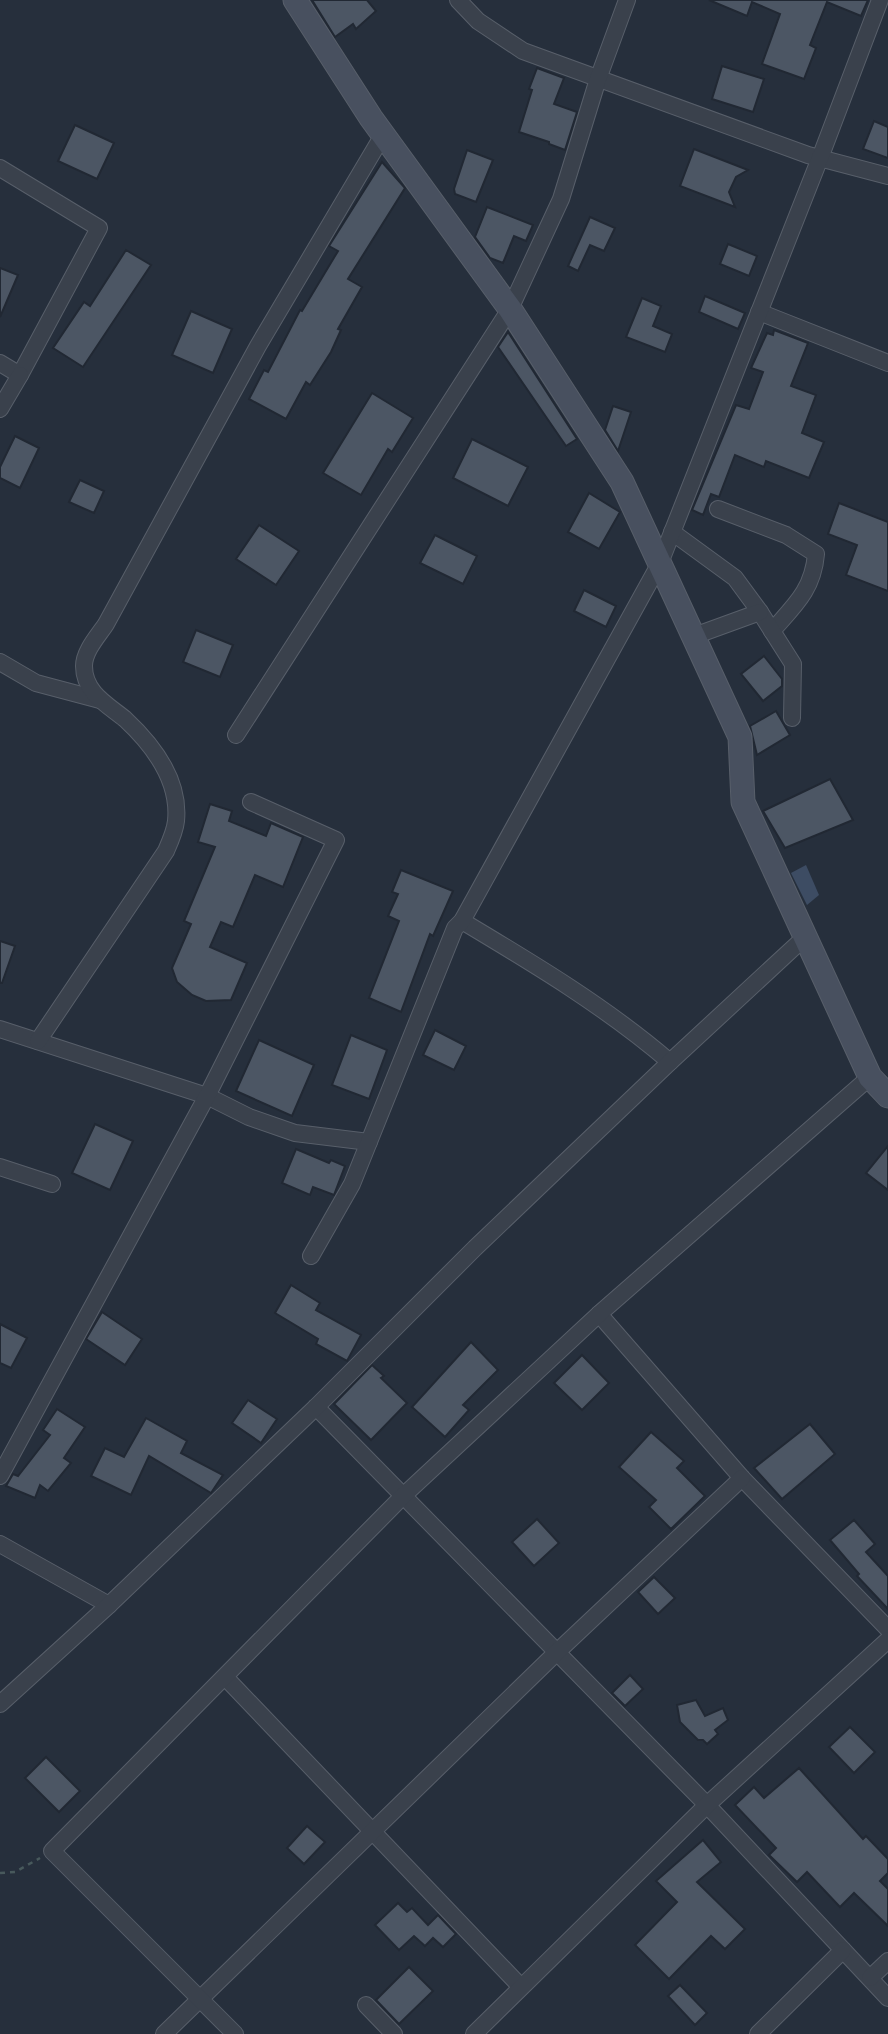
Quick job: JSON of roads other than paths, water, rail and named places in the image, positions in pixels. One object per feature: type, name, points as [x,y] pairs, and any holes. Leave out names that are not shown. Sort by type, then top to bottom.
[{"type":"street","points":[[295,0],[383,135],[510,309],[622,482],[740,737],[743,802],[870,1077],[888,1097]]},
{"type":"street","points":[[458,0],[478,21],[523,51],[820,158],[888,176]]},
{"type":"street","points":[[236,735],[510,309],[561,199],[598,79],[627,0]]},
{"type":"street","points":[[311,1256],[352,1184],[455,928],[462,921],[660,563],[880,0]]},
{"type":"street","points":[[38,1041],[166,851],[176,823],[172,785],[155,751],[124,719],[94,696],[84,666],[89,650],[106,624],[258,346],[383,135]]},
{"type":"street","points":[[0,168],[99,228],[0,409]]},
{"type":"street","points":[[759,312],[888,363]]},
{"type":"street","points":[[0,363],[20,375]]},
{"type":"street","points":[[718,509],[786,535],[816,554],[814,575],[797,602],[772,631]]},
{"type":"street","points":[[673,532],[734,578],[760,612],[793,664],[792,718]]},
{"type":"street","points":[[694,636],[760,612]]},
{"type":"street","points":[[0,662],[36,684],[100,700]]},
{"type":"street","points":[[0,1476],[207,1096],[336,840],[251,802]]},
{"type":"street","points":[[462,921],[547,972],[632,1029],[670,1062]]},
{"type":"street","points":[[0,1704],[109,1605],[316,1407],[475,1248],[804,938]]},
{"type":"street","points":[[0,1029],[207,1096],[249,1117],[295,1133],[369,1142]]},
{"type":"street","points":[[235,2034],[52,1852],[402,1496],[599,1314],[870,1077]]},
{"type":"street","points":[[0,1167],[52,1184]]},
{"type":"street","points":[[599,1314],[742,1478],[888,1629]]},
{"type":"street","points":[[316,1407],[707,1805],[888,1998]]},
{"type":"street","points":[[164,2034],[556,1653],[742,1478]]},
{"type":"street","points":[[0,1544],[109,1605]]},
{"type":"street","points":[[474,2034],[707,1805],[888,1640]]},
{"type":"street","points":[[225,1676],[522,1987]]},
{"type":"street","points":[[758,2034],[843,1950]]},
{"type":"street","points":[[870,1979],[888,1961]]},
{"type":"street","points":[[366,2005],[394,2034]]},
{"type":"water","points":[[806,865],[819,895],[807,905],[791,873]]}]
